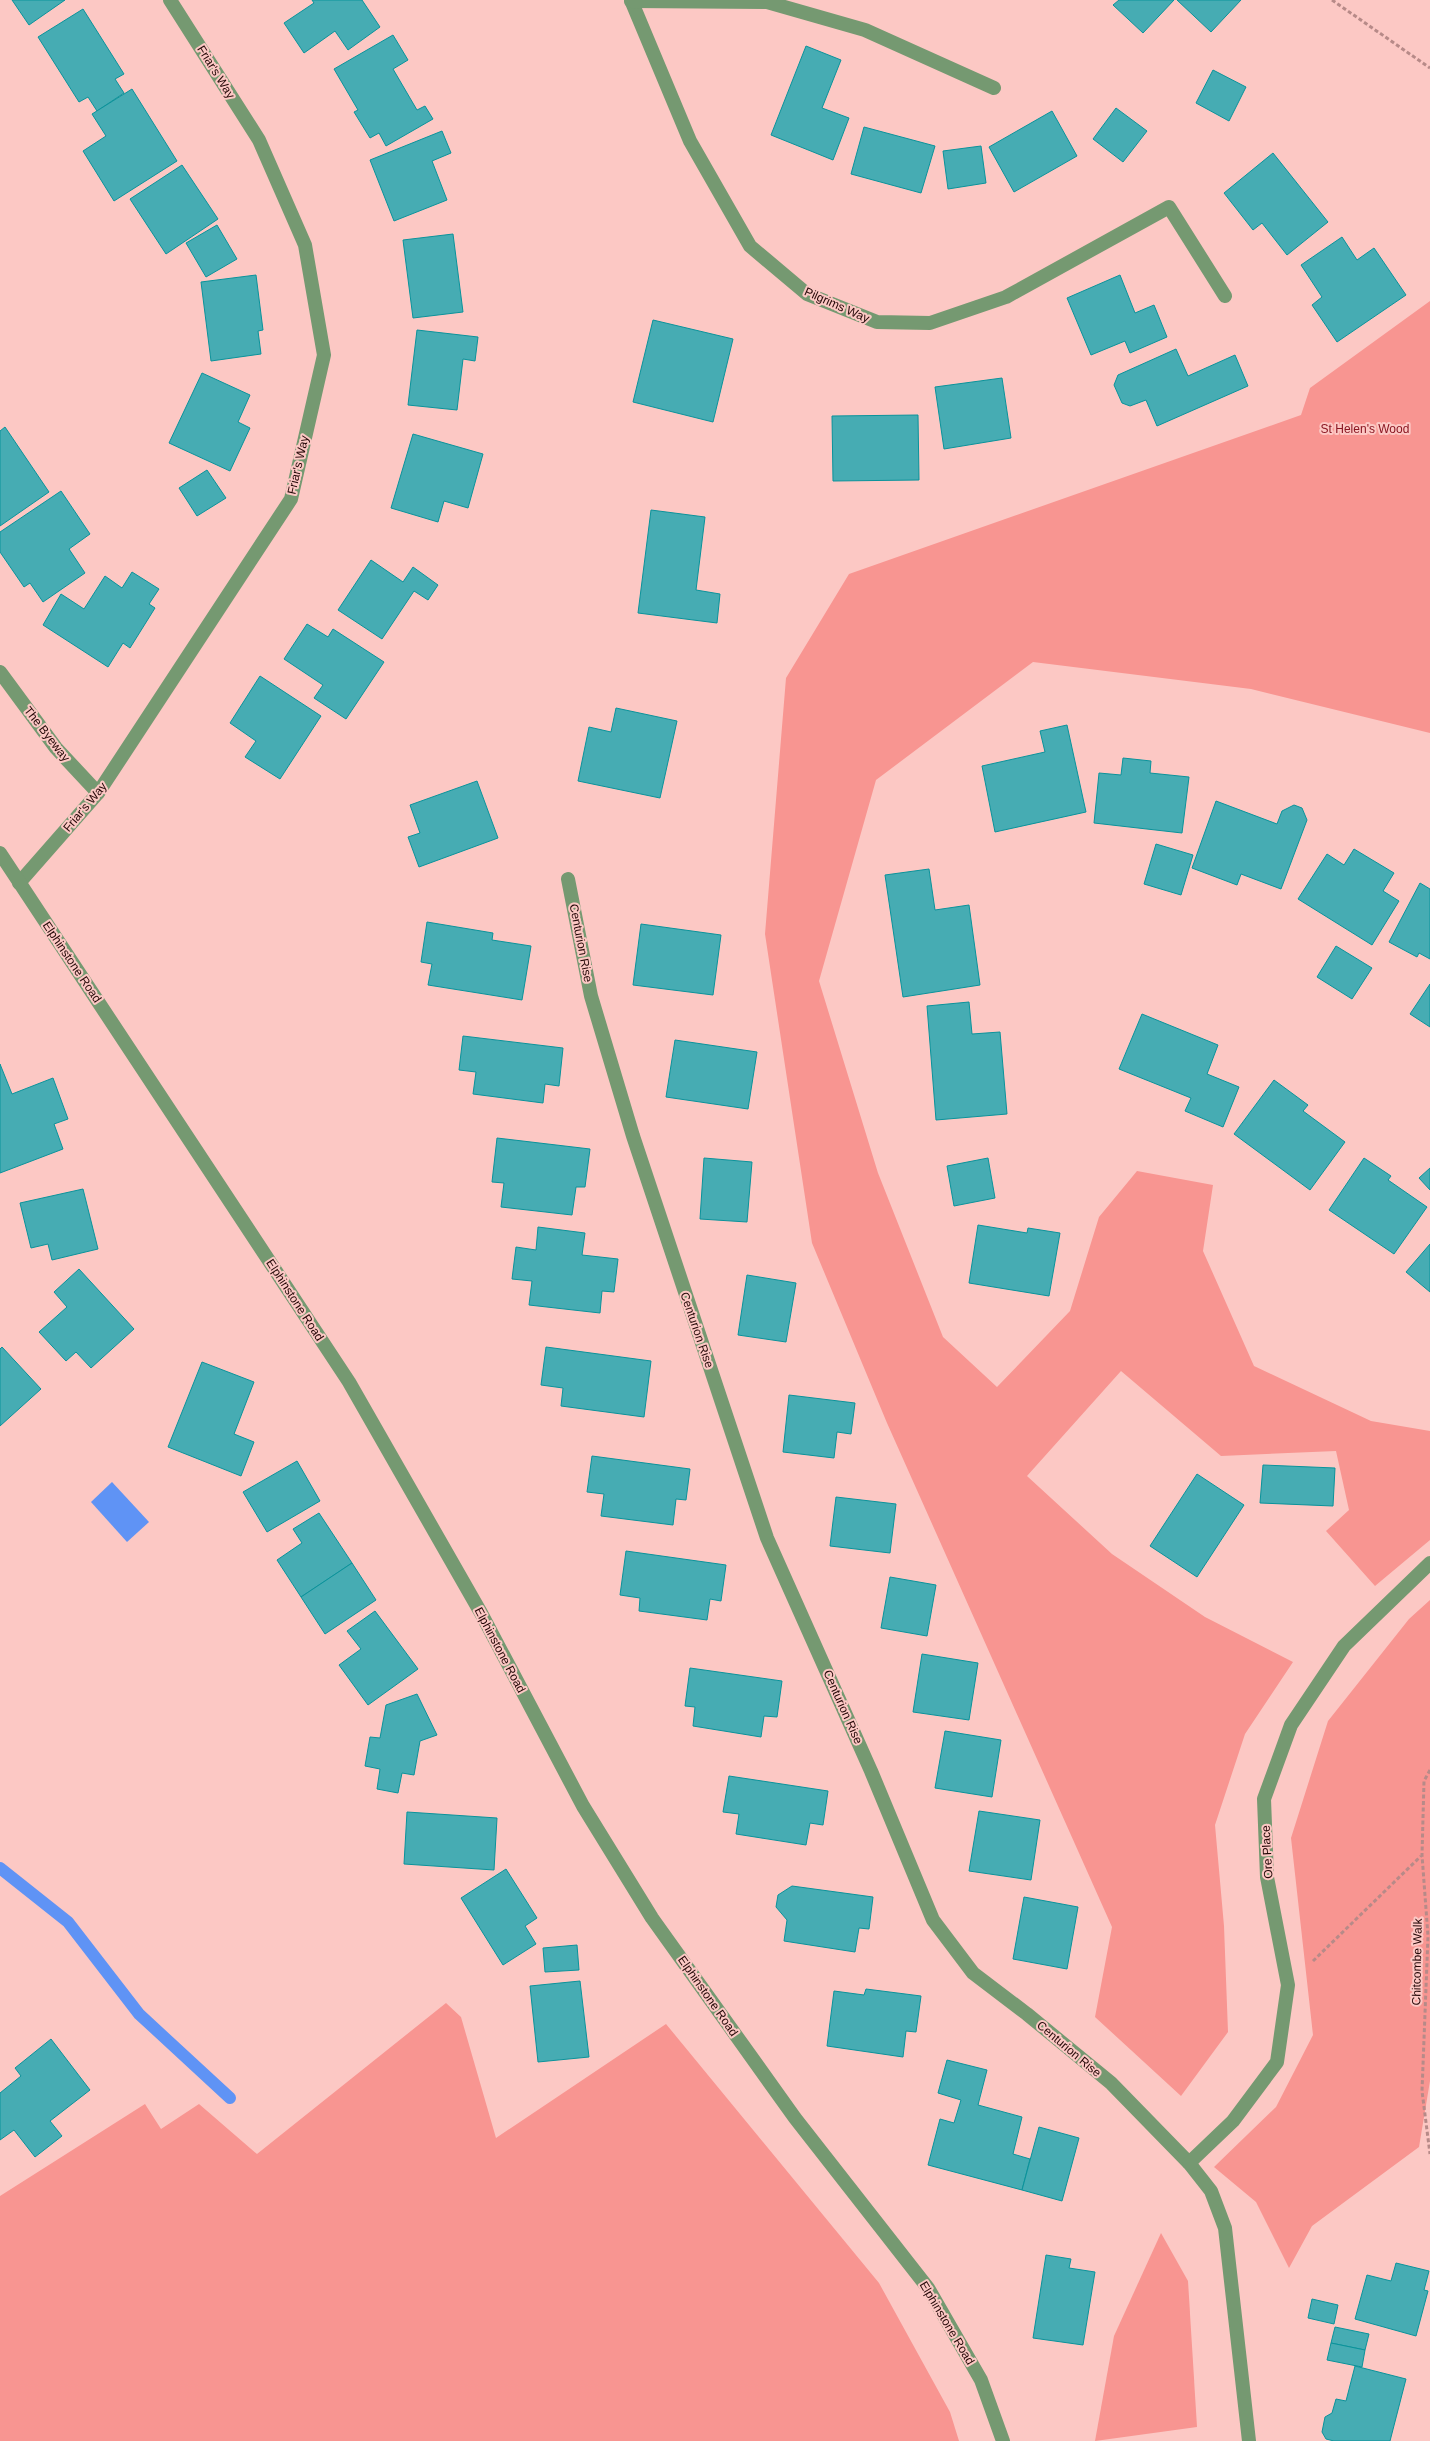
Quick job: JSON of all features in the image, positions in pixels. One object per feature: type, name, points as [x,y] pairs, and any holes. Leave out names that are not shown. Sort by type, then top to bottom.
[{"type":"street","name":"Friar's Way","points":[[19,883],[98,793],[291,499],[324,355],[305,245],[298,228],[259,140],[170,0]]},
{"type":"street","name":"Pilgrims Way","points":[[994,88],[865,30],[767,2],[631,0],[690,141],[750,246],[806,294],[877,322],[930,323],[1006,297],[1169,207],[1225,296]]},
{"type":"street","name":"The Byeway","points":[[0,672],[56,748],[98,793]]},
{"type":"street","name":"Elphinstone Road","points":[[0,853],[349,1382],[481,1613],[583,1806],[652,1918],[795,2118],[928,2288],[981,2380],[1003,2441]]},
{"type":"street","name":"Centurion Rise","points":[[568,879],[591,996],[627,1117],[767,1538],[871,1771],[933,1920],[972,1973],[1027,2014],[1111,2083],[1189,2163],[1211,2191],[1225,2228],[1249,2441]]},
{"type":"street","name":"Ore Place","points":[[1189,2163],[1233,2121],[1277,2062],[1288,1985],[1267,1877],[1264,1799],[1291,1725],[1344,1646],[1430,1563]]},
{"type":"path","points":[[1332,0],[1430,68]]},
{"type":"path","name":"Chitcombe Walk","points":[[1430,1770],[1424,1781],[1422,1856],[1428,1936],[1422,2091],[1430,2154]]},
{"type":"path","points":[[1288,1985],[1422,1856]]},
{"type":"green space","name":"St Helen's Wood","points":[[1430,301],[1430,733],[1251,689],[1033,662],[876,780],[819,981],[878,1173],[943,1337],[997,1387],[1070,1311],[1099,1217],[1137,1171],[1213,1185],[1203,1251],[1254,1366],[1371,1421],[1430,1431],[1430,1540],[1375,1586],[1326,1531],[1349,1510],[1336,1451],[1221,1456],[1121,1371],[1027,1476],[1112,1554],[1205,1617],[1293,1662],[1245,1734],[1215,1825],[1224,1926],[1228,2032],[1181,2096],[1095,2017],[1112,1927],[887,1423],[812,1243],[765,934],[786,678],[849,574],[1301,415],[1310,388]]},
{"type":"green space","points":[[1430,1600],[1430,2081],[1419,2147],[1312,2226],[1289,2268],[1256,2202],[1214,2167],[1276,2107],[1313,2035],[1291,1838],[1328,1721],[1409,1619]]},
{"type":"green space","points":[[446,2003],[461,2017],[496,2138],[666,2024],[879,2283],[950,2412],[959,2441],[0,2441],[0,2196],[145,2104],[161,2129],[199,2104],[257,2154]]},
{"type":"green space","points":[[1161,2233],[1188,2281],[1197,2427],[1095,2441],[1114,2336]]},
{"type":"water","points":[[112,1482],[149,1522],[127,1542],[91,1502]]},
{"type":"building","points":[[12,0],[65,0],[29,25]]},
{"type":"building","points":[[312,0],[362,0],[380,27],[348,50],[335,31],[304,53],[284,23],[314,3]]},
{"type":"building","points":[[1119,0],[1174,0],[1143,33],[1113,5]]},
{"type":"building","points":[[1177,0],[1241,0],[1211,32]]},
{"type":"building","points":[[83,9],[124,74],[115,79],[124,93],[97,111],[88,97],[79,102],[38,37]]},
{"type":"building","points":[[393,35],[408,60],[393,69],[417,110],[425,106],[433,119],[386,146],[379,133],[370,138],[354,112],[358,110],[334,69]]},
{"type":"building","points":[[806,46],[841,60],[822,108],[849,118],[833,160],[771,135]]},
{"type":"building","points":[[1213,70],[1246,87],[1229,121],[1196,103]]},
{"type":"building","points":[[132,89],[177,161],[114,201],[83,151],[106,136],[92,114]]},
{"type":"building","points":[[1116,108],[1147,131],[1123,162],[1093,139]]},
{"type":"building","points":[[1052,111],[1077,156],[1014,192],[989,147]]},
{"type":"building","points":[[864,127],[935,146],[921,193],[851,174]]},
{"type":"building","points":[[442,131],[451,153],[432,161],[447,200],[394,221],[370,160]]},
{"type":"building","points":[[981,146],[986,183],[948,189],[943,151]]},
{"type":"building","points":[[1273,153],[1328,222],[1287,255],[1262,223],[1253,230],[1224,193]]},
{"type":"building","points":[[182,165],[218,219],[166,254],[130,199]]},
{"type":"building","points":[[217,225],[237,259],[206,277],[186,243]]},
{"type":"building","points":[[453,234],[463,312],[413,318],[403,240]]},
{"type":"building","points":[[1342,237],[1357,260],[1374,248],[1406,295],[1337,342],[1312,305],[1322,297],[1301,265]]},
{"type":"building","points":[[256,275],[263,330],[258,331],[261,354],[211,361],[201,282]]},
{"type":"building","points":[[1120,275],[1135,313],[1154,305],[1167,337],[1130,353],[1125,341],[1091,355],[1067,298]]},
{"type":"building","points":[[653,320],[733,339],[713,422],[633,402]]},
{"type":"building","points":[[417,330],[478,337],[475,361],[463,359],[457,410],[408,405]]},
{"type":"building","points":[[1176,349],[1188,376],[1235,355],[1248,386],[1157,426],[1146,400],[1130,406],[1122,403],[1114,385],[1118,375]]},
{"type":"building","points":[[202,373],[250,395],[238,422],[250,428],[230,471],[169,443]]},
{"type":"building","points":[[1002,378],[1011,438],[944,449],[935,387]]},
{"type":"building","points":[[918,415],[919,480],[833,481],[832,416]]},
{"type":"building","points":[[5,427],[49,492],[0,526],[0,431]]},
{"type":"building","points":[[413,434],[483,454],[468,508],[444,501],[438,522],[391,508]]},
{"type":"building","points":[[207,470],[226,498],[197,516],[179,488]]},
{"type":"building","points":[[61,491],[90,534],[69,549],[85,573],[43,602],[30,583],[24,587],[0,552],[0,532]]},
{"type":"building","points":[[651,510],[705,517],[696,590],[720,594],[717,623],[638,613]]},
{"type":"building","points":[[371,560],[403,582],[413,567],[438,585],[428,600],[414,591],[382,639],[338,610]]},
{"type":"building","points":[[132,572],[159,589],[149,604],[155,608],[130,648],[123,643],[108,667],[43,625],[61,594],[84,609],[105,576],[122,588]]},
{"type":"building","points":[[307,624],[328,637],[333,629],[384,662],[346,719],[314,698],[323,685],[284,659]]},
{"type":"building","points":[[260,676],[321,716],[280,779],[245,757],[256,741],[230,723]]},
{"type":"building","points":[[616,708],[677,721],[660,798],[578,781],[589,727],[611,732]]},
{"type":"building","points":[[1067,725],[1086,812],[995,832],[982,766],[1045,752],[1040,731]]},
{"type":"building","points":[[1123,758],[1151,761],[1150,773],[1189,777],[1182,833],[1094,823],[1099,773],[1121,775]]},
{"type":"building","points":[[477,781],[498,838],[419,867],[408,837],[420,833],[410,805]]},
{"type":"building","points":[[1216,801],[1277,824],[1282,811],[1294,805],[1302,808],[1307,820],[1281,889],[1241,874],[1237,885],[1192,868]]},
{"type":"building","points":[[1156,844],[1193,855],[1181,895],[1144,884]]},
{"type":"building","points":[[1354,849],[1394,873],[1383,891],[1399,901],[1372,945],[1298,899],[1327,854],[1344,865]]},
{"type":"building","points":[[929,869],[935,910],[969,905],[980,985],[903,997],[885,875]]},
{"type":"building","points":[[1420,883],[1430,889],[1430,959],[1419,953],[1417,957],[1389,942]]},
{"type":"building","points":[[427,922],[493,933],[492,940],[531,946],[522,1000],[428,985],[432,964],[421,962]]},
{"type":"building","points":[[641,924],[721,935],[713,995],[633,985]]},
{"type":"building","points":[[1336,946],[1372,968],[1352,999],[1317,977]]},
{"type":"building","points":[[1430,984],[1430,1027],[1410,1014]]},
{"type":"building","points":[[969,1002],[972,1034],[1000,1032],[1007,1114],[936,1120],[927,1006]]},
{"type":"building","points":[[1142,1014],[1218,1045],[1207,1074],[1239,1087],[1223,1127],[1185,1111],[1191,1098],[1119,1069]]},
{"type":"building","points":[[463,1036],[563,1048],[559,1086],[545,1084],[543,1103],[473,1094],[476,1072],[459,1070]]},
{"type":"building","points":[[675,1040],[757,1052],[748,1109],[666,1097]]},
{"type":"building","points":[[0,1064],[12,1094],[53,1078],[68,1119],[54,1124],[63,1149],[0,1173]]},
{"type":"building","points":[[1274,1080],[1308,1105],[1303,1111],[1345,1142],[1310,1190],[1234,1134]]},
{"type":"building","points":[[497,1138],[590,1149],[585,1187],[576,1187],[572,1215],[501,1207],[504,1183],[492,1182]]},
{"type":"building","points":[[704,1158],[752,1162],[747,1222],[700,1219]]},
{"type":"building","points":[[988,1158],[995,1198],[954,1206],[947,1166]]},
{"type":"building","points":[[1364,1158],[1391,1176],[1388,1180],[1427,1207],[1394,1254],[1329,1210]]},
{"type":"building","points":[[1430,1168],[1430,1190],[1419,1178]]},
{"type":"building","points":[[83,1189],[98,1249],[52,1260],[48,1244],[31,1248],[20,1203]]},
{"type":"building","points":[[978,1225],[1027,1233],[1028,1228],[1060,1233],[1049,1296],[969,1283]]},
{"type":"building","points":[[538,1227],[585,1233],[582,1255],[618,1259],[614,1292],[602,1291],[600,1313],[529,1305],[532,1281],[512,1279],[516,1247],[536,1250]]},
{"type":"building","points":[[1430,1244],[1430,1292],[1406,1272]]},
{"type":"building","points":[[79,1269],[134,1329],[91,1368],[76,1352],[66,1361],[39,1332],[67,1307],[54,1292]]},
{"type":"building","points":[[747,1275],[796,1283],[786,1342],[738,1335]]},
{"type":"building","points":[[2,1347],[41,1389],[0,1426],[0,1349]]},
{"type":"building","points":[[546,1347],[651,1361],[644,1417],[561,1406],[563,1388],[541,1385]]},
{"type":"building","points":[[202,1362],[254,1382],[234,1434],[254,1442],[241,1476],[168,1447]]},
{"type":"building","points":[[789,1395],[855,1403],[851,1434],[837,1432],[834,1458],[783,1452]]},
{"type":"building","points":[[592,1456],[690,1469],[686,1500],[676,1499],[673,1525],[601,1516],[604,1494],[587,1492]]},
{"type":"building","points":[[297,1461],[320,1501],[267,1532],[243,1492]]},
{"type":"building","points":[[1263,1465],[1335,1468],[1333,1506],[1260,1503]]},
{"type":"building","points":[[1197,1474],[1244,1505],[1197,1577],[1150,1546]]},
{"type":"building","points":[[836,1497],[896,1504],[890,1553],[830,1546]]},
{"type":"building","points":[[319,1513],[352,1563],[301,1597],[277,1560],[302,1543],[293,1529]]},
{"type":"building","points":[[626,1551],[726,1565],[721,1601],[710,1599],[707,1620],[639,1611],[640,1598],[620,1595]]},
{"type":"building","points":[[352,1563],[376,1600],[325,1634],[301,1597]]},
{"type":"building","points":[[890,1577],[936,1585],[927,1636],[881,1628]]},
{"type":"building","points":[[375,1611],[418,1669],[368,1705],[339,1665],[361,1649],[347,1631]]},
{"type":"building","points":[[922,1654],[978,1663],[969,1720],[913,1712]]},
{"type":"building","points":[[690,1668],[782,1681],[777,1717],[764,1716],[761,1737],[693,1726],[695,1707],[685,1706]]},
{"type":"building","points":[[417,1694],[437,1735],[420,1741],[414,1775],[402,1773],[398,1793],[377,1789],[380,1769],[365,1766],[370,1737],[380,1738],[386,1705]]},
{"type":"building","points":[[945,1731],[1001,1740],[992,1797],[935,1788]]},
{"type":"building","points":[[729,1776],[828,1791],[823,1825],[810,1823],[806,1845],[736,1834],[739,1814],[723,1812]]},
{"type":"building","points":[[979,1811],[1040,1820],[1031,1880],[969,1871]]},
{"type":"building","points":[[407,1812],[497,1818],[494,1870],[404,1864]]},
{"type":"building","points":[[506,1869],[537,1918],[525,1926],[536,1944],[503,1965],[461,1898]]},
{"type":"building","points":[[792,1886],[873,1897],[869,1929],[859,1928],[855,1952],[784,1941],[787,1920],[776,1907],[778,1895]]},
{"type":"building","points":[[1024,1897],[1078,1907],[1067,1969],[1013,1959]]},
{"type":"building","points":[[577,1945],[579,1970],[545,1972],[543,1948]]},
{"type":"building","points":[[580,1981],[589,2057],[538,2062],[530,1986]]},
{"type":"building","points":[[866,1989],[921,1996],[916,2032],[906,2031],[903,2057],[827,2046],[834,1991],[864,1995]]},
{"type":"building","points":[[51,2039],[90,2090],[50,2121],[62,2136],[35,2157],[14,2130],[0,2140],[0,2093],[21,2076],[15,2068]]},
{"type":"building","points":[[947,2060],[987,2070],[978,2105],[1022,2117],[1013,2154],[1030,2159],[1022,2190],[928,2165],[940,2119],[954,2123],[961,2100],[938,2093]]},
{"type":"building","points":[[1039,2127],[1079,2138],[1062,2201],[1022,2190]]},
{"type":"building","points":[[1046,2255],[1071,2259],[1069,2268],[1095,2272],[1083,2345],[1033,2338]]},
{"type":"building","points":[[1396,2263],[1429,2271],[1424,2290],[1428,2291],[1416,2336],[1355,2319],[1367,2275],[1391,2281]]},
{"type":"building","points":[[1312,2299],[1338,2305],[1334,2324],[1308,2318]]},
{"type":"building","points":[[1335,2327],[1369,2334],[1365,2350],[1331,2343]]},
{"type":"building","points":[[1331,2343],[1365,2350],[1362,2367],[1327,2360]]},
{"type":"building","points":[[1355,2366],[1406,2379],[1390,2441],[1334,2441],[1326,2439],[1322,2432],[1325,2417],[1332,2413],[1336,2399],[1346,2401]]},
{"type":"waterway","points":[[0,1868],[68,1922],[139,2014],[230,2098]]}]
